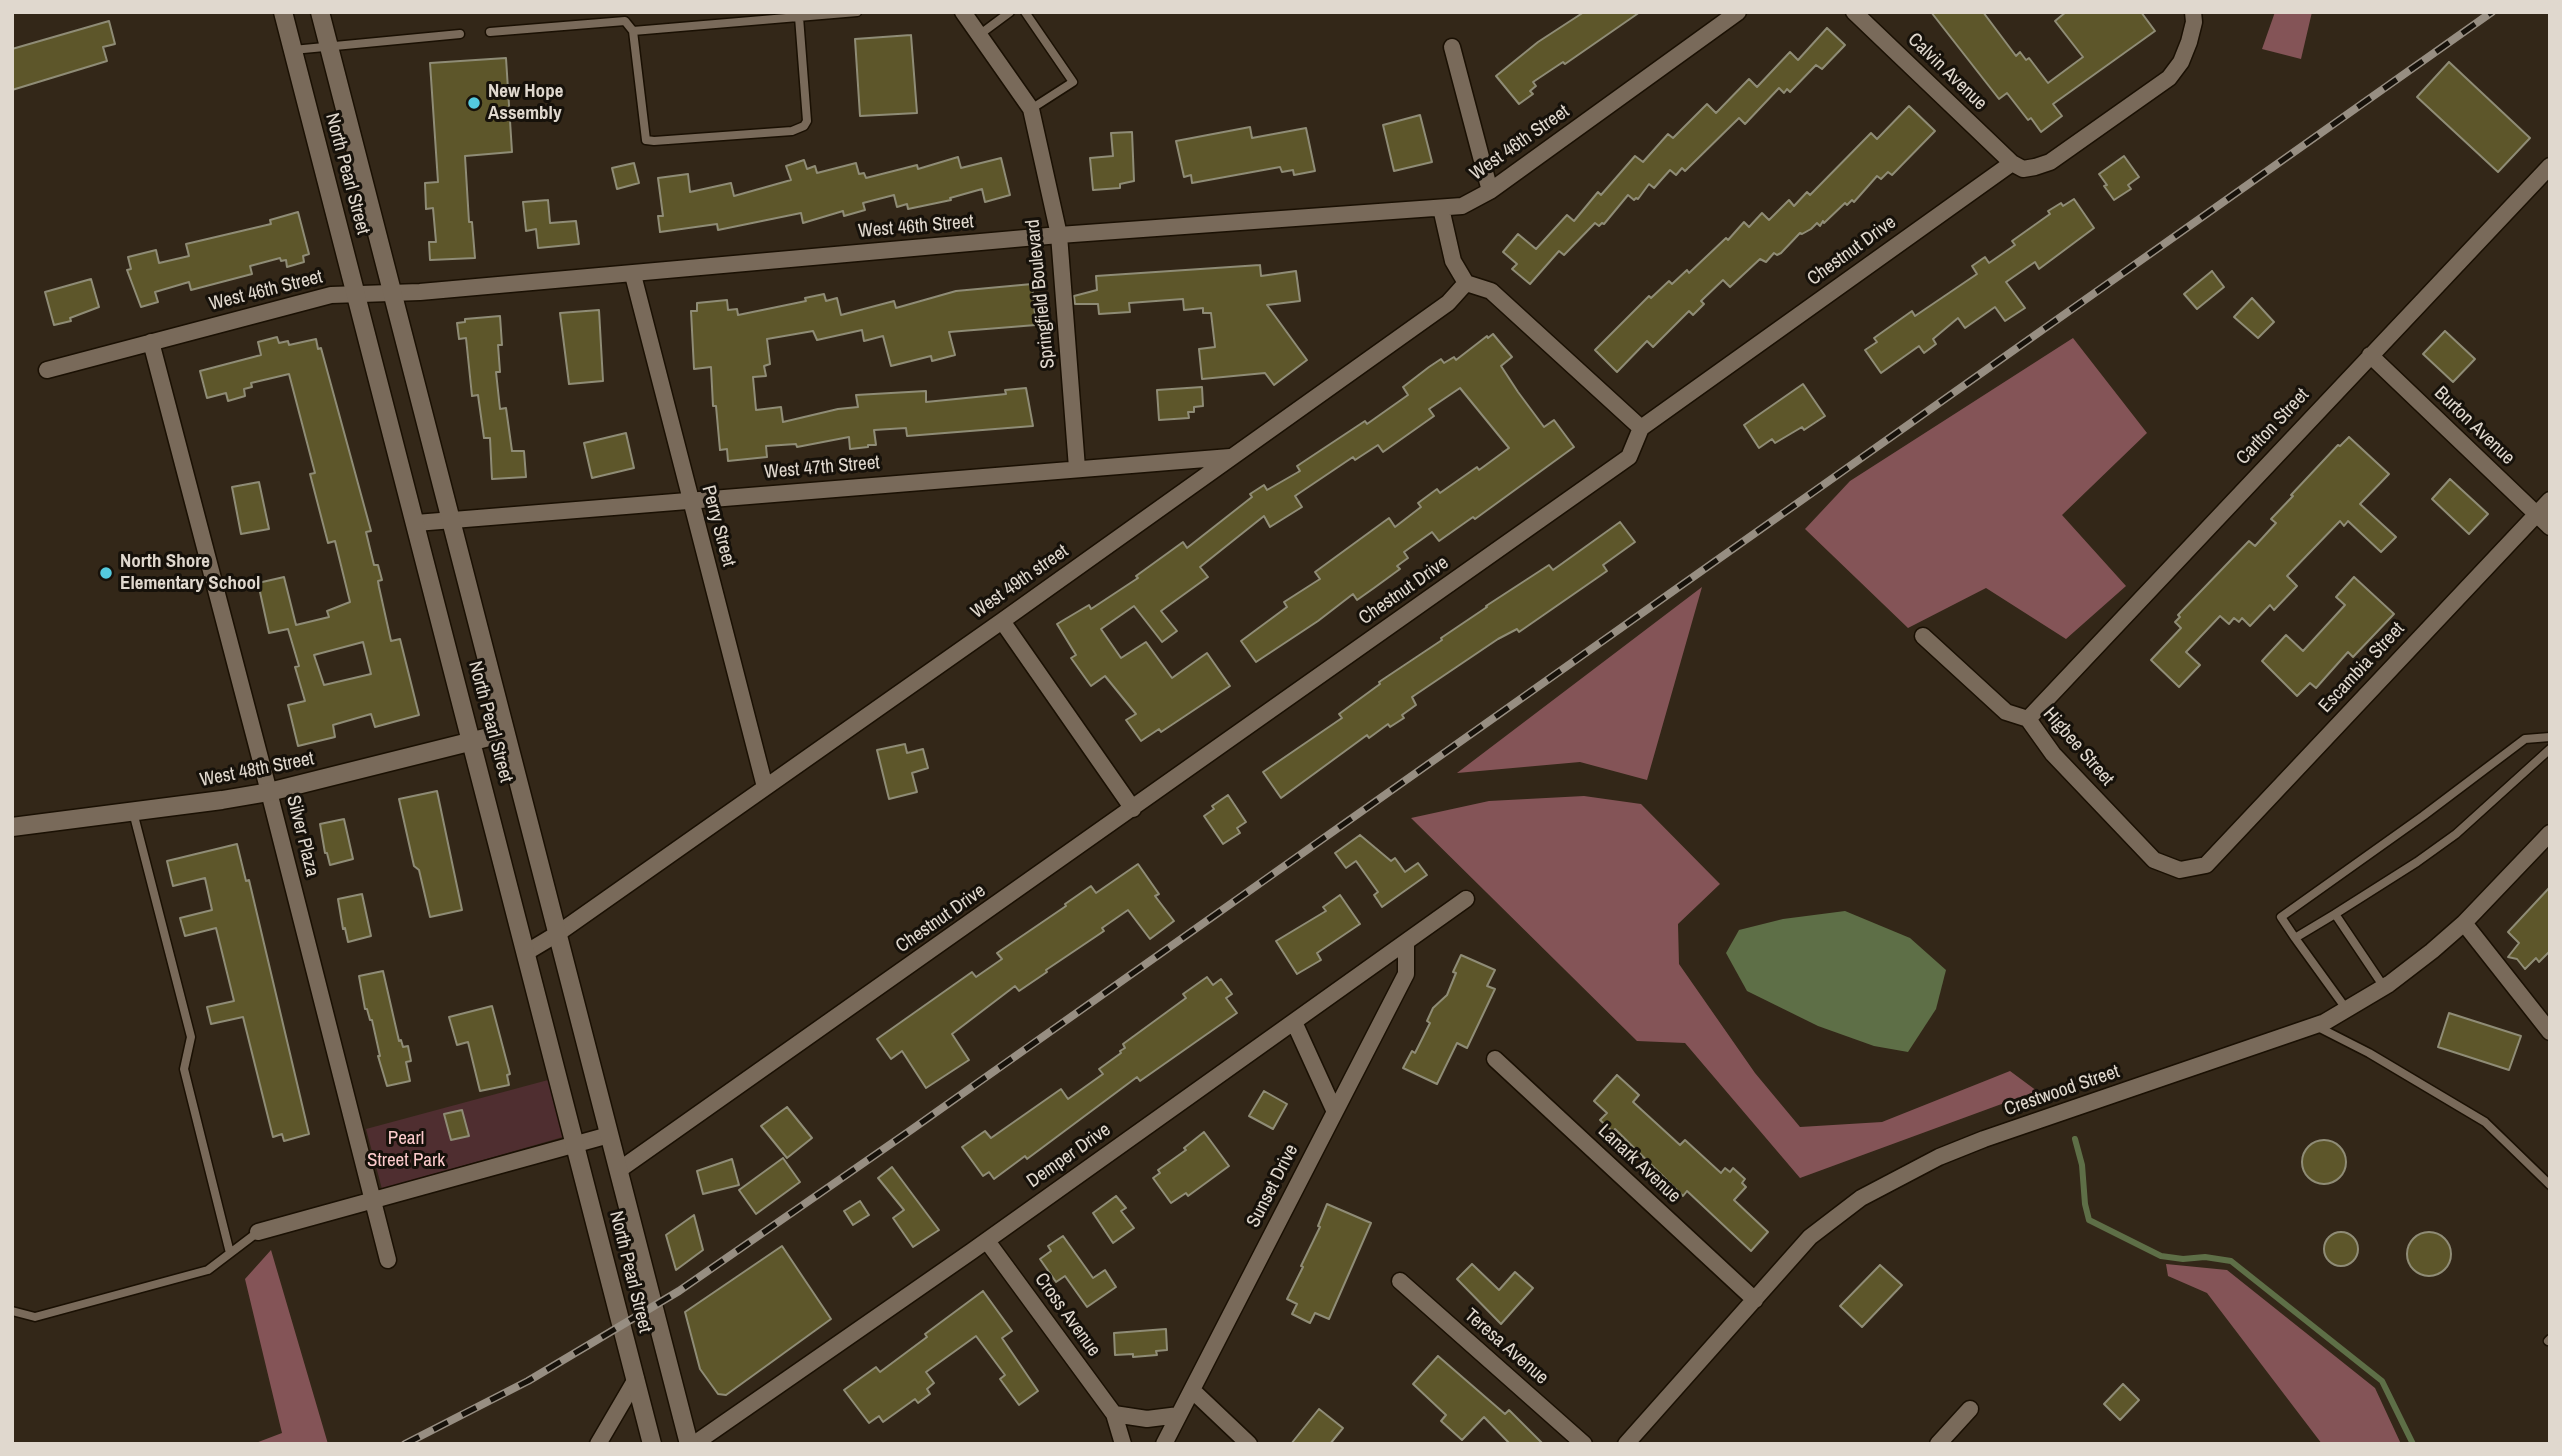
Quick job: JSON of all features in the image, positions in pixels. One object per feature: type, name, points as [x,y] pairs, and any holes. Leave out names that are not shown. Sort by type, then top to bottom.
[{"type":"street","name":"North Pearl Street","points":[[283,12],[473,740],[652,1444]]},
{"type":"street","name":"North Pearl Street","points":[[320,12],[609,1135],[692,1444]]},
{"type":"street","name":"Springfield Boulevard","points":[[962,12],[1031,109],[1059,235],[1077,468]]},
{"type":"street","name":"West 46th Street","points":[[47,370],[331,295],[633,275],[1059,235],[1462,206],[1490,191],[1738,12]]},
{"type":"street","name":"Calvin Avenue","points":[[1854,12],[2012,163]]},
{"type":"street","points":[[2012,163],[2023,169],[2050,162],[2169,78],[2181,62],[2189,42],[2194,22],[2193,12]]},
{"type":"street","points":[[1451,47],[1490,191]]},
{"type":"street","name":"Chestnut Drive","points":[[619,1171],[1629,457],[1641,428],[2012,163]]},
{"type":"street","name":"Carlton Street","points":[[2028,719],[2550,166]]},
{"type":"street","points":[[1441,208],[1453,261],[1466,283],[1491,291],[1641,428]]},
{"type":"street","name":"Perry Street","points":[[633,275],[765,787]]},
{"type":"street","name":"West 49th street","points":[[527,952],[1002,621],[1448,303],[1466,283]]},
{"type":"street","name":"Silver Plaza","points":[[151,342],[388,1260]]},
{"type":"street","name":"Burton Avenue","points":[[2370,355],[2550,527]]},
{"type":"street","name":"West 47th Street","points":[[416,523],[1232,457]]},
{"type":"street","name":"Escambia Street","points":[[2206,865],[2550,499]]},
{"type":"street","points":[[1002,621],[1133,809]]},
{"type":"street","name":"Higbee Street","points":[[1923,636],[2006,712],[2028,719],[2053,754],[2154,860],[2180,870],[2206,865]]},
{"type":"street","name":"West 48th Street","points":[[12,827],[269,792],[505,733]]},
{"type":"street","name":"Crestwood Street","points":[[1626,1444],[1811,1237],[1861,1198],[1939,1157],[1984,1139],[2316,1026],[2347,1010],[2384,987],[2432,951],[2464,923],[2550,833]]},
{"type":"street","name":"Demper Drive","points":[[692,1444],[986,1241],[1466,899]]},
{"type":"street","points":[[2464,923],[2550,1032]]},
{"type":"street","name":"Sunset Drive","points":[[1164,1444],[1406,974],[1406,943]]},
{"type":"street","points":[[1294,1022],[1335,1112]]},
{"type":"street","name":"Lanark Avenue","points":[[1495,1059],[1755,1300]]},
{"type":"street","points":[[258,1232],[609,1135]]},
{"type":"street","name":"Cross Avenue","points":[[986,1241],[1115,1414],[1124,1444]]},
{"type":"street","name":"Teresa Avenue","points":[[1399,1281],[1584,1444]]},
{"type":"street","points":[[598,1444],[636,1380]]},
{"type":"street","points":[[1192,1390],[1249,1444]]},
{"type":"street","points":[[1938,1444],[1970,1409]]},
{"type":"street","points":[[1115,1414],[1147,1419],[1179,1415]]},
{"type":"lane","points":[[633,31],[857,12]]},
{"type":"lane","points":[[979,35],[1010,12]]},
{"type":"lane","points":[[1025,12],[1073,82],[1031,109]]},
{"type":"lane","points":[[490,32],[625,20],[633,31],[646,140],[654,141],[792,131],[804,126],[807,121],[799,17]]},
{"type":"lane","points":[[293,50],[460,34]]},
{"type":"lane","points":[[2347,1010],[2281,916],[2423,816],[2525,739],[2550,737]]},
{"type":"lane","points":[[2295,938],[2456,834],[2550,749]]},
{"type":"lane","points":[[133,812],[191,1038],[184,1069],[230,1253]]},
{"type":"lane","points":[[2335,914],[2384,987]]},
{"type":"lane","points":[[2316,1026],[2369,1053],[2485,1122],[2550,1185]]},
{"type":"lane","points":[[12,1311],[35,1317],[208,1270],[258,1232]]},
{"type":"green space","name":"Pearl Street Park","points":[[548,1080],[563,1137],[382,1189],[366,1129]]},
{"type":"shaded area","points":[[2275,12],[2312,12],[2301,59],[2262,49]]},
{"type":"shaded area","points":[[2073,338],[2147,433],[2062,515],[2126,586],[2066,639],[1986,588],[1908,628],[1805,529],[1850,481]]},
{"type":"shaded area","points":[[1702,587],[1647,780],[1580,762],[1457,773]]},
{"type":"shaded area","points":[[1584,796],[1641,804],[1720,884],[1678,924],[1679,964],[1755,1073],[1800,1127],[1882,1122],[2010,1071],[2037,1091],[1800,1178],[1685,1043],[1637,1041],[1411,818],[1489,801]]},
{"type":"shaded area","points":[[1845,911],[1910,938],[1946,970],[1936,1009],[1908,1052],[1874,1046],[1818,1026],[1747,991],[1726,953],[1739,930],[1783,919]]},
{"type":"shaded area","points":[[271,1250],[328,1444],[253,1444],[282,1433],[245,1279]]},
{"type":"shaded area","points":[[2166,1264],[2227,1270],[2375,1388],[2401,1444],[2322,1444],[2207,1293],[2168,1276]]},
{"type":"building","points":[[1584,12],[1640,12],[1565,64],[1563,62],[1533,82],[1536,86],[1530,91],[1533,94],[1519,104],[1496,76],[1538,42]]},
{"type":"building","points":[[1931,12],[1983,12],[2016,56],[2020,52],[2026,60],[2029,58],[2048,83],[2083,57],[2055,21],[2066,12],[2141,12],[2155,31],[2053,104],[2062,116],[2041,132],[2007,93],[1999,99]]},
{"type":"building","points":[[109,21],[115,44],[103,47],[107,61],[12,90],[12,49]]},
{"type":"building","points":[[1827,28],[1845,45],[1822,69],[1816,65],[1790,92],[1787,89],[1784,93],[1779,88],[1745,124],[1739,118],[1685,171],[1682,168],[1676,175],[1670,170],[1654,188],[1649,184],[1638,199],[1634,200],[1628,195],[1604,224],[1599,226],[1595,223],[1564,255],[1559,251],[1530,284],[1512,269],[1517,264],[1503,252],[1518,234],[1536,249],[1567,215],[1574,221],[1598,192],[1601,195],[1635,156],[1643,162],[1668,134],[1673,138],[1707,104],[1716,113],[1749,79],[1757,87],[1790,52],[1798,60]]},
{"type":"building","points":[[911,35],[917,113],[860,116],[855,39]]},
{"type":"building","points":[[506,58],[512,152],[465,156],[469,222],[472,222],[475,258],[430,260],[429,242],[436,242],[433,208],[426,209],[425,183],[438,182],[430,63]]},
{"type":"building","points":[[2449,62],[2530,138],[2498,172],[2417,97]]},
{"type":"building","points":[[1909,106],[1935,131],[1892,175],[1888,172],[1881,179],[1877,176],[1854,202],[1852,200],[1847,205],[1845,203],[1820,226],[1817,223],[1811,229],[1800,233],[1781,253],[1774,253],[1766,262],[1760,259],[1730,287],[1723,280],[1701,301],[1704,304],[1693,315],[1689,311],[1653,347],[1647,341],[1617,372],[1595,350],[1649,296],[1651,298],[1669,281],[1672,284],[1687,270],[1689,273],[1726,238],[1728,240],[1744,222],[1749,227],[1762,213],[1769,220],[1789,200],[1794,206],[1807,192],[1810,195],[1871,133],[1877,139]]},
{"type":"building","points":[[1420,115],[1432,162],[1394,171],[1383,125]]},
{"type":"building","points":[[1250,127],[1252,138],[1306,128],[1315,171],[1294,175],[1293,170],[1282,172],[1280,167],[1192,183],[1191,175],[1184,177],[1176,141]]},
{"type":"building","points":[[1132,132],[1134,181],[1120,184],[1120,188],[1093,190],[1090,158],[1113,156],[1111,133]]},
{"type":"building","points":[[2124,156],[2139,177],[2128,185],[2131,189],[2114,200],[2099,174]]},
{"type":"building","points":[[958,157],[961,168],[1001,158],[1010,195],[985,202],[982,189],[950,198],[951,200],[908,209],[907,204],[897,207],[894,195],[863,203],[865,210],[844,216],[843,211],[803,223],[801,213],[718,230],[717,224],[660,232],[658,216],[663,216],[658,178],[688,174],[690,192],[731,183],[734,196],[791,180],[786,166],[804,160],[807,169],[815,166],[817,173],[856,163],[859,174],[864,173],[866,178],[917,165],[918,169]]},
{"type":"building","points":[[634,163],[639,183],[617,189],[612,168]]},
{"type":"building","points":[[2074,199],[2094,228],[2039,269],[2035,262],[2006,282],[2025,308],[2005,321],[1995,307],[1965,328],[1958,318],[1933,339],[1936,344],[1924,353],[1919,346],[1881,373],[1865,350],[1877,342],[1874,338],[1912,311],[1915,316],[1977,274],[1972,266],[1985,257],[1989,263],[2015,245],[2012,241],[2050,214],[2048,211]]},
{"type":"building","points":[[548,200],[550,223],[576,221],[579,244],[538,248],[536,229],[526,231],[523,202]]},
{"type":"building","points":[[298,212],[309,254],[303,256],[304,262],[287,267],[286,260],[281,261],[280,258],[250,266],[252,274],[191,290],[189,282],[155,292],[158,302],[141,307],[127,270],[131,269],[128,257],[156,250],[159,263],[189,256],[186,244],[271,224],[270,220]]},
{"type":"building","points":[[1260,265],[1261,276],[1296,271],[1300,301],[1267,305],[1307,360],[1274,385],[1265,373],[1202,379],[1199,349],[1215,347],[1211,313],[1203,313],[1203,308],[1184,310],[1183,299],[1129,303],[1130,312],[1099,314],[1098,304],[1075,304],[1074,296],[1097,290],[1096,276]]},
{"type":"building","points":[[2212,271],[2224,287],[2197,309],[2184,294]]},
{"type":"building","points":[[91,279],[99,307],[70,318],[71,321],[54,325],[45,292]]},
{"type":"building","points":[[1032,284],[1036,325],[949,332],[955,355],[932,361],[931,356],[891,366],[883,336],[864,341],[862,330],[817,340],[813,331],[767,339],[770,364],[764,366],[766,376],[753,377],[756,410],[781,407],[783,422],[858,407],[856,395],[926,391],[926,402],[1006,394],[1005,390],[1026,388],[1033,426],[907,436],[906,428],[874,430],[876,445],[868,447],[850,449],[849,437],[797,447],[796,444],[766,446],[767,457],[728,461],[727,449],[720,450],[716,406],[713,406],[711,367],[694,369],[691,311],[697,311],[697,303],[727,300],[728,310],[737,309],[738,315],[806,301],[805,298],[824,294],[826,301],[837,298],[841,315],[894,301],[896,308],[956,291]]},
{"type":"building","points":[[2252,298],[2274,322],[2258,338],[2234,317]]},
{"type":"building","points":[[599,310],[603,381],[569,384],[560,313]]},
{"type":"building","points":[[500,316],[502,345],[498,345],[500,372],[496,372],[500,409],[506,408],[512,451],[524,451],[526,477],[492,479],[490,438],[484,438],[478,395],[472,396],[466,338],[459,339],[457,323],[465,322],[465,319]]},
{"type":"building","points":[[2445,331],[2475,359],[2453,382],[2423,354]]},
{"type":"building","points":[[1493,334],[1512,357],[1501,366],[1518,392],[1544,427],[1554,420],[1574,447],[1475,519],[1473,517],[1439,541],[1432,532],[1404,552],[1408,558],[1397,566],[1400,569],[1357,600],[1353,594],[1256,662],[1241,641],[1287,607],[1284,602],[1320,579],[1315,572],[1389,518],[1395,527],[1421,507],[1418,503],[1437,489],[1440,493],[1509,448],[1460,388],[1429,409],[1434,416],[1383,452],[1378,445],[1355,460],[1353,457],[1295,496],[1302,507],[1270,527],[1264,516],[1200,567],[1208,577],[1161,611],[1177,631],[1162,642],[1134,606],[1101,629],[1121,658],[1146,642],[1172,678],[1207,653],[1230,686],[1161,732],[1159,729],[1141,741],[1126,720],[1136,714],[1105,676],[1091,686],[1071,658],[1076,655],[1057,624],[1089,605],[1091,609],[1138,578],[1136,576],[1183,542],[1187,548],[1252,497],[1250,494],[1264,485],[1267,490],[1300,471],[1297,466],[1365,421],[1367,424],[1408,395],[1403,387],[1429,367],[1441,359],[1444,363],[1454,357],[1456,360]]},
{"type":"building","points":[[277,337],[279,343],[288,341],[289,345],[316,339],[318,349],[321,348],[371,531],[366,532],[374,565],[378,565],[382,580],[378,581],[391,641],[400,639],[419,715],[375,727],[371,714],[333,725],[335,737],[298,746],[288,705],[305,701],[295,667],[299,666],[288,629],[269,633],[258,583],[284,577],[296,625],[329,617],[327,611],[350,602],[335,541],[328,543],[310,474],[315,473],[289,374],[251,383],[252,387],[244,389],[245,396],[228,401],[226,393],[207,398],[200,371],[261,355],[258,342]],"holes":[[[363,642],[371,674],[324,685],[314,655]]]},
{"type":"building","points":[[1803,384],[1825,416],[1804,430],[1802,427],[1775,443],[1772,439],[1759,448],[1744,425]]},
{"type":"building","points":[[1202,387],[1203,406],[1194,407],[1194,412],[1188,412],[1189,418],[1159,420],[1157,390]]},
{"type":"building","points":[[626,433],[634,468],[592,478],[584,443]]},
{"type":"building","points":[[2349,437],[2389,474],[2360,504],[2396,537],[2381,552],[2348,521],[2344,526],[2340,521],[2287,576],[2297,586],[2274,610],[2270,605],[2250,626],[2242,618],[2239,622],[2234,618],[2229,624],[2220,616],[2186,652],[2200,665],[2179,687],[2151,660],[2181,628],[2175,622],[2180,617],[2178,615],[2249,541],[2255,546],[2276,523],[2271,519],[2293,496],[2291,495],[2338,445]]},
{"type":"building","points":[[2450,479],[2488,514],[2469,534],[2432,499]]},
{"type":"building","points":[[259,482],[269,529],[241,534],[232,487]]},
{"type":"building","points":[[1620,522],[1635,542],[1603,565],[1607,571],[1519,632],[1517,629],[1498,639],[1412,697],[1416,705],[1402,715],[1404,718],[1390,727],[1388,724],[1369,738],[1367,735],[1281,798],[1263,772],[1342,718],[1339,714],[1380,684],[1379,682],[1442,640],[1441,638],[1486,606],[1549,565],[1553,570]]},
{"type":"building","points":[[2354,577],[2394,614],[2353,657],[2348,652],[2316,688],[2310,683],[2297,696],[2262,661],[2286,635],[2303,651],[2345,605],[2336,597]]},
{"type":"building","points":[[905,744],[907,753],[923,749],[928,768],[912,773],[917,792],[889,799],[877,750]]},
{"type":"building","points":[[437,791],[462,910],[430,917],[419,870],[414,866],[399,799]]},
{"type":"building","points":[[1228,795],[1246,822],[1237,828],[1240,833],[1223,844],[1204,816],[1214,809],[1212,806]]},
{"type":"building","points":[[344,819],[353,859],[330,865],[320,824]]},
{"type":"building","points":[[1360,835],[1391,861],[1395,858],[1405,872],[1418,863],[1427,875],[1382,907],[1374,895],[1378,892],[1356,861],[1346,868],[1335,853]]},
{"type":"building","points":[[237,844],[246,881],[249,880],[309,1134],[284,1141],[282,1134],[273,1137],[243,1017],[211,1024],[207,1007],[234,1001],[216,928],[185,936],[180,918],[212,910],[205,878],[173,886],[167,861]]},
{"type":"building","points":[[1138,864],[1159,894],[1155,896],[1174,921],[1150,939],[1128,910],[1102,928],[1104,931],[1019,991],[1015,986],[952,1034],[969,1060],[926,1088],[902,1051],[891,1059],[877,1039],[972,972],[976,977],[1002,959],[997,953],[1091,886],[1096,893]]},
{"type":"building","points":[[2550,887],[2550,951],[2539,962],[2536,958],[2525,969],[2517,959],[2508,957],[2519,943],[2508,932]]},
{"type":"building","points":[[362,894],[371,936],[348,942],[338,899]]},
{"type":"building","points":[[1340,895],[1360,924],[1317,953],[1321,960],[1297,974],[1276,941],[1326,911],[1323,907]]},
{"type":"building","points":[[1461,955],[1495,970],[1487,986],[1495,989],[1467,1048],[1457,1043],[1437,1084],[1403,1068],[1412,1051],[1415,1053],[1430,1023],[1427,1021],[1433,1008],[1447,995]]},
{"type":"building","points":[[383,971],[399,1041],[401,1040],[403,1047],[408,1046],[411,1061],[406,1062],[410,1081],[387,1086],[378,1056],[372,1020],[365,1009],[359,976]]},
{"type":"building","points":[[1207,977],[1213,985],[1221,979],[1232,994],[1226,998],[1237,1013],[1140,1081],[1137,1077],[1027,1159],[1025,1156],[994,1179],[989,1172],[983,1176],[962,1147],[985,1131],[991,1138],[1061,1089],[1068,1099],[1103,1074],[1099,1069],[1121,1053],[1125,1048],[1123,1044],[1186,998],[1183,994]]},
{"type":"building","points":[[492,1006],[510,1074],[507,1075],[509,1085],[480,1091],[468,1042],[457,1045],[449,1017]]},
{"type":"building","points":[[2449,1013],[2521,1036],[2509,1070],[2438,1047]]},
{"type":"building","points":[[1617,1075],[1639,1095],[1633,1102],[1680,1145],[1685,1140],[1721,1173],[1725,1168],[1730,1172],[1733,1168],[1745,1179],[1742,1183],[1746,1187],[1734,1200],[1768,1232],[1751,1251],[1687,1191],[1683,1196],[1615,1129],[1613,1132],[1600,1120],[1607,1113],[1594,1101]]},
{"type":"building","points":[[1264,1091],[1287,1104],[1273,1129],[1249,1116]]},
{"type":"building","points":[[787,1107],[812,1138],[787,1158],[761,1126]]},
{"type":"building","points":[[462,1110],[469,1136],[451,1140],[444,1114]]},
{"type":"building","points":[[1204,1132],[1229,1166],[1188,1196],[1186,1193],[1171,1203],[1153,1178],[1160,1173],[1158,1170],[1186,1150],[1184,1148]]},
{"type":"building","points":[[2324,1140],[2333,1141],[2340,1146],[2345,1153],[2345,1171],[2340,1178],[2333,1183],[2324,1184],[2315,1183],[2308,1178],[2303,1171],[2302,1162],[2303,1153],[2308,1146],[2315,1141]]},
{"type":"building","points":[[783,1158],[800,1182],[756,1214],[739,1190]]},
{"type":"building","points":[[732,1159],[739,1185],[703,1194],[697,1171]]},
{"type":"building","points":[[892,1167],[939,1230],[913,1247],[893,1218],[904,1210],[878,1178]]},
{"type":"building","points":[[1116,1196],[1126,1208],[1121,1211],[1134,1228],[1113,1243],[1093,1213]]},
{"type":"building","points":[[860,1201],[869,1215],[853,1225],[844,1211]]},
{"type":"building","points":[[1327,1204],[1371,1223],[1329,1319],[1315,1313],[1310,1323],[1292,1314],[1297,1304],[1287,1299],[1320,1227],[1318,1226]]},
{"type":"building","points":[[694,1215],[703,1250],[676,1270],[666,1235]]},
{"type":"building","points":[[2341,1232],[2353,1237],[2358,1249],[2353,1261],[2341,1266],[2329,1261],[2324,1249],[2329,1237]]},
{"type":"building","points":[[2429,1232],[2438,1233],[2445,1238],[2450,1245],[2450,1263],[2445,1270],[2438,1275],[2429,1276],[2420,1275],[2413,1270],[2408,1263],[2407,1254],[2408,1245],[2413,1238],[2420,1233]]},
{"type":"building","points":[[1063,1236],[1093,1278],[1105,1270],[1116,1287],[1087,1307],[1065,1276],[1056,1282],[1040,1259],[1051,1251],[1048,1246]]},
{"type":"building","points":[[782,1246],[831,1319],[726,1395],[718,1394],[700,1369],[685,1312]]},
{"type":"building","points":[[1472,1264],[1499,1290],[1515,1272],[1533,1288],[1501,1324],[1457,1279]]},
{"type":"building","points":[[1880,1265],[1902,1285],[1862,1327],[1840,1306]]},
{"type":"building","points":[[983,1291],[1012,1331],[1002,1338],[1038,1391],[1019,1405],[1000,1379],[1005,1375],[976,1336],[926,1372],[934,1383],[927,1389],[930,1394],[918,1403],[915,1399],[883,1422],[879,1416],[869,1423],[844,1390],[876,1367],[880,1372]]},
{"type":"building","points":[[1166,1329],[1167,1350],[1156,1351],[1157,1355],[1115,1355],[1114,1333]]},
{"type":"building","points":[[1438,1356],[1505,1414],[1509,1410],[1543,1444],[1510,1444],[1484,1417],[1462,1440],[1441,1421],[1446,1415],[1413,1384]]},
{"type":"building","points":[[2123,1384],[2139,1400],[2120,1420],[2104,1404]]},
{"type":"building","points":[[1319,1409],[1343,1428],[1330,1444],[1291,1444]]},
{"type":"waterway","points":[[2075,1139],[2082,1165],[2089,1220],[2161,1256],[2183,1259],[2205,1257],[2231,1261],[2382,1381],[2413,1444]]},
{"type":"railway","points":[[405,1444],[528,1381],[679,1291],[911,1130],[2492,12]]},
{"type":"place","name":"New Hope Assembly","points":[[474,103]]},
{"type":"place","name":"North Shore Elementary School","points":[[106,573]]}]
